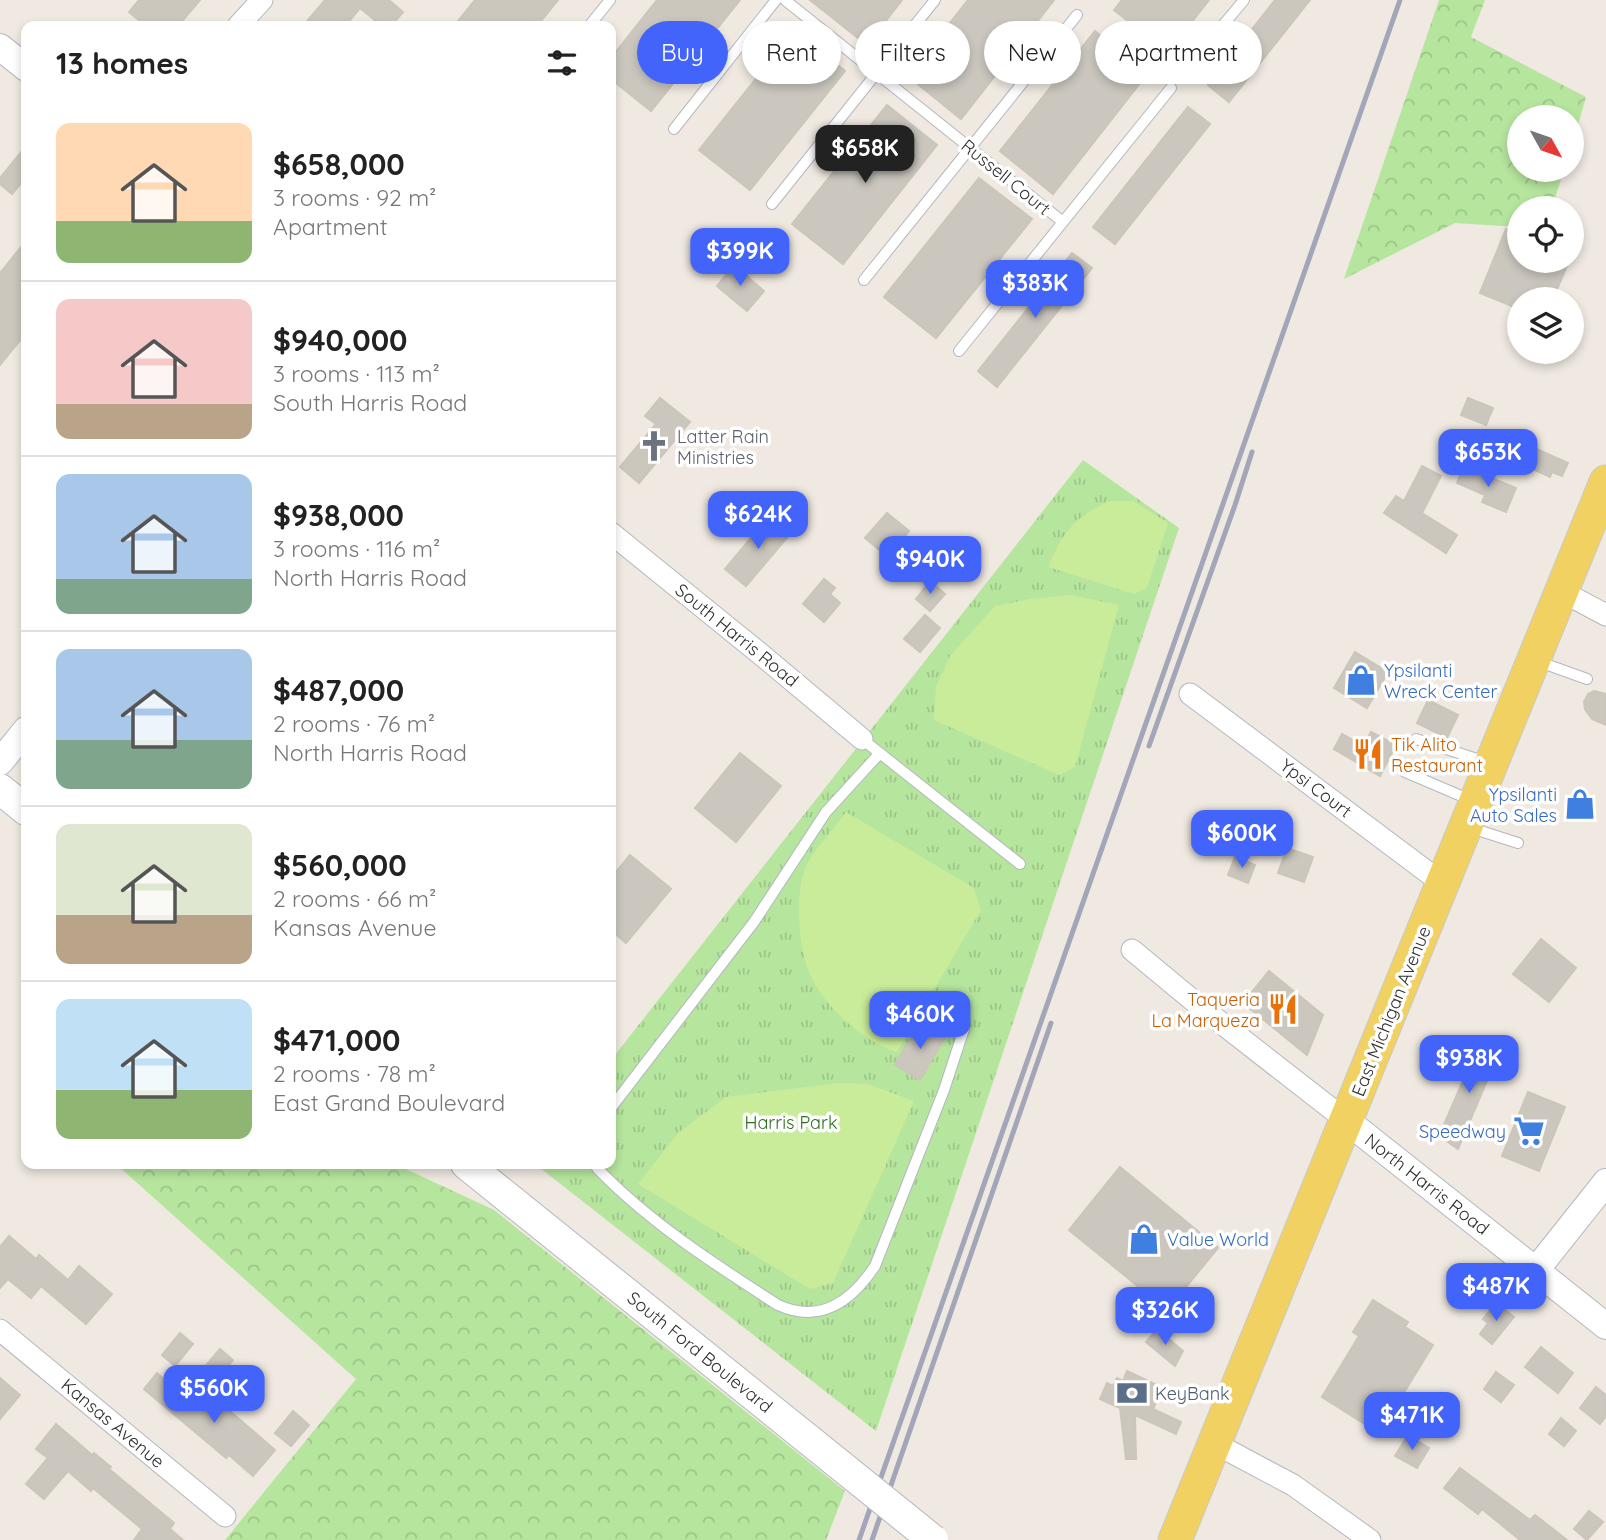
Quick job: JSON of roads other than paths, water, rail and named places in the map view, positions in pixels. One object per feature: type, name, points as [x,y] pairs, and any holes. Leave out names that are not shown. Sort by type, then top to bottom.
[{"type":"main road","name":"East Michigan Avenue","points":[[1175,1540],[1606,482]]},
{"type":"main road","points":[[0,789],[21,806]]},
{"type":"main road","name":"South Ford Boulevard","points":[[472,1169],[933,1540]]},
{"type":"street","points":[[243,21],[262,0]]},
{"type":"street","points":[[0,47],[21,64]]},
{"type":"street","name":"South Harris Road","points":[[616,537],[862,739]]},
{"type":"street","points":[[1561,591],[1606,615]]},
{"type":"street","name":"Ypsi Court","points":[[1190,694],[1442,883]]},
{"type":"street","points":[[0,762],[21,736]]},
{"type":"street","points":[[1132,950],[1202,1009],[1347,1121]]},
{"type":"street","name":"North Harris Road","points":[[1347,1121],[1606,1326]]},
{"type":"street","points":[[1536,1270],[1606,1182]]},
{"type":"street","name":"Kansas Avenue","points":[[0,1330],[225,1516]]},
{"type":"street","points":[[1214,1443],[1293,1485],[1370,1540]]},
{"type":"lane","points":[[593,21],[610,0]]},
{"type":"lane","points":[[674,129],[776,0]]},
{"type":"lane","name":"Russell Court","points":[[785,0],[855,56]]},
{"type":"lane","points":[[918,21],[935,0]]},
{"type":"lane","points":[[1226,21],[1244,0]]},
{"type":"lane","points":[[864,280],[1077,15]]},
{"type":"lane","points":[[772,204],[868,84]]},
{"type":"lane","name":"Russell Court","points":[[891,84],[1063,222]]},
{"type":"lane","points":[[959,351],[1171,88]]},
{"type":"lane","points":[[1533,660],[1587,680]]},
{"type":"lane","points":[[862,739],[1020,864]]},
{"type":"lane","points":[[1416,739],[1491,764]]},
{"type":"lane","points":[[616,1101],[754,922],[826,812],[880,753]]},
{"type":"lane","points":[[1405,772],[1518,844]]},
{"type":"lane","points":[[598,1169],[623,1195],[653,1219],[778,1305],[794,1312],[812,1313],[833,1306],[849,1297],[863,1284],[875,1266],[944,1090],[964,1029]]},
{"type":"railway","points":[[859,1540],[1400,0]]},
{"type":"railway","points":[[1149,746],[1252,452]]},
{"type":"railway","points":[[872,1540],[1051,1023]]},
{"type":"place","name":"Latter Rain Ministries","points":[[654,446]]},
{"type":"place","name":"Ypsilanti Wreck Center","points":[[1361,680]]},
{"type":"place","name":"Tik Alito Restaurant","points":[[1368,754]]},
{"type":"place","name":"Ypsilanti Auto Sales","points":[[1580,804]]},
{"type":"place","name":"Taqueria La Marqueza","points":[[1283,1009]]},
{"type":"place","name":"Speedway","points":[[1529,1131]]},
{"type":"place","name":"Value World","points":[[1144,1239]]},
{"type":"place","name":"KeyBank","points":[[1132,1393]]},
{"type":"park label","name":"Harris Park","points":[[791,1122]]}]
